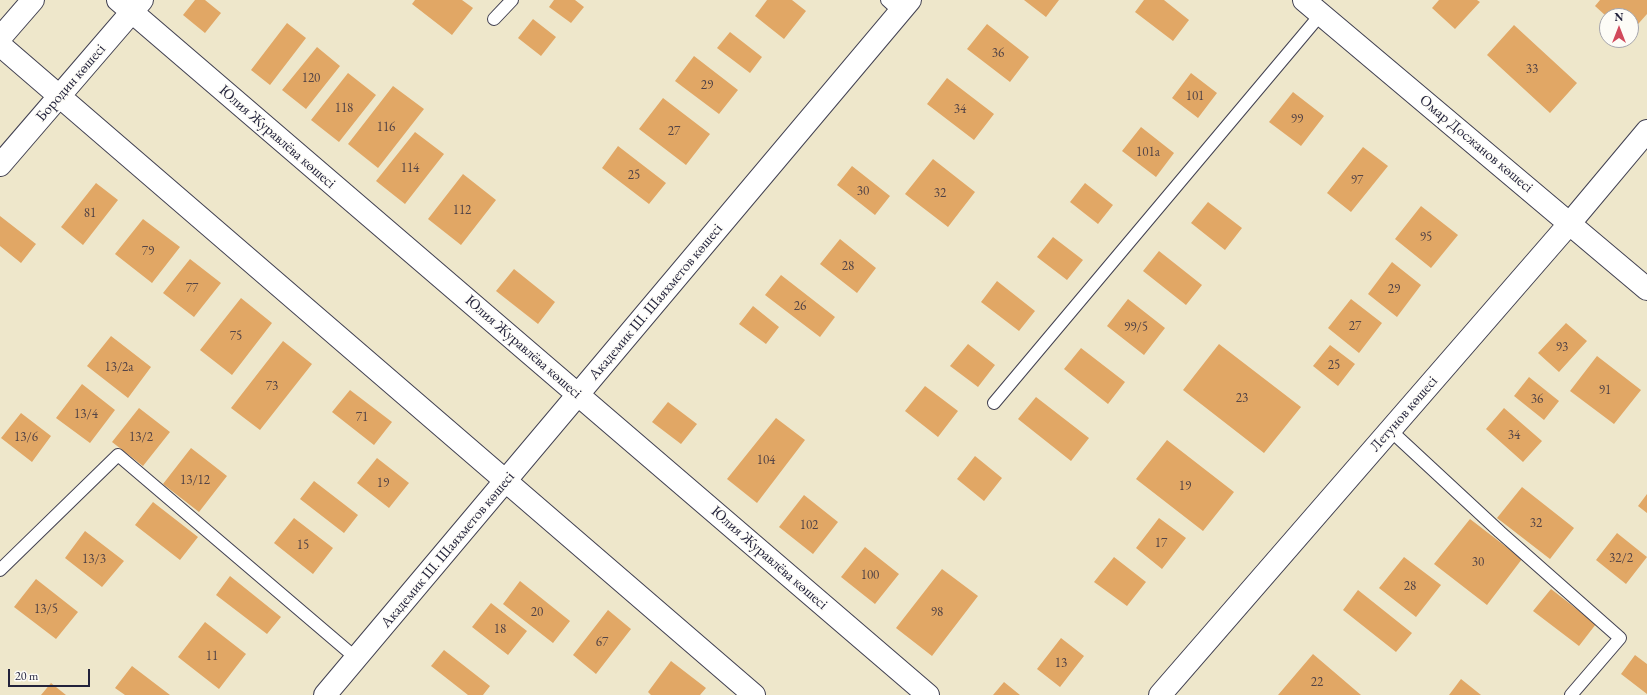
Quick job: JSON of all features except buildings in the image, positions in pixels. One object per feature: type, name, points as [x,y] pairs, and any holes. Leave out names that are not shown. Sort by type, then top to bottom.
[{"type":"street","points":[[0,38],[32,0]]},
{"type":"street","name":"Омар Досжанов көшесі","points":[[1304,0],[1647,289]]},
{"type":"street","name":"Юлия Журавлёва көшесі","points":[[131,4],[578,395],[928,695]]},
{"type":"street","name":"Бородин көшесі","points":[[0,165],[60,96],[131,4]]},
{"type":"street","name":"Академик Ш. Шаяхметов көшесі","points":[[325,695],[578,395],[899,4]]},
{"type":"street","points":[[0,44],[754,695]]},
{"type":"street","name":"Летунов көшесі","points":[[1160,695],[1570,223],[1647,131]]},
{"type":"lane","points":[[494,19],[512,0]]},
{"type":"lane","points":[[994,403],[1321,14]]},
{"type":"lane","points":[[1390,430],[1500,532],[1620,638],[1571,695]]},
{"type":"lane","points":[[0,570],[118,455],[356,658]]}]
